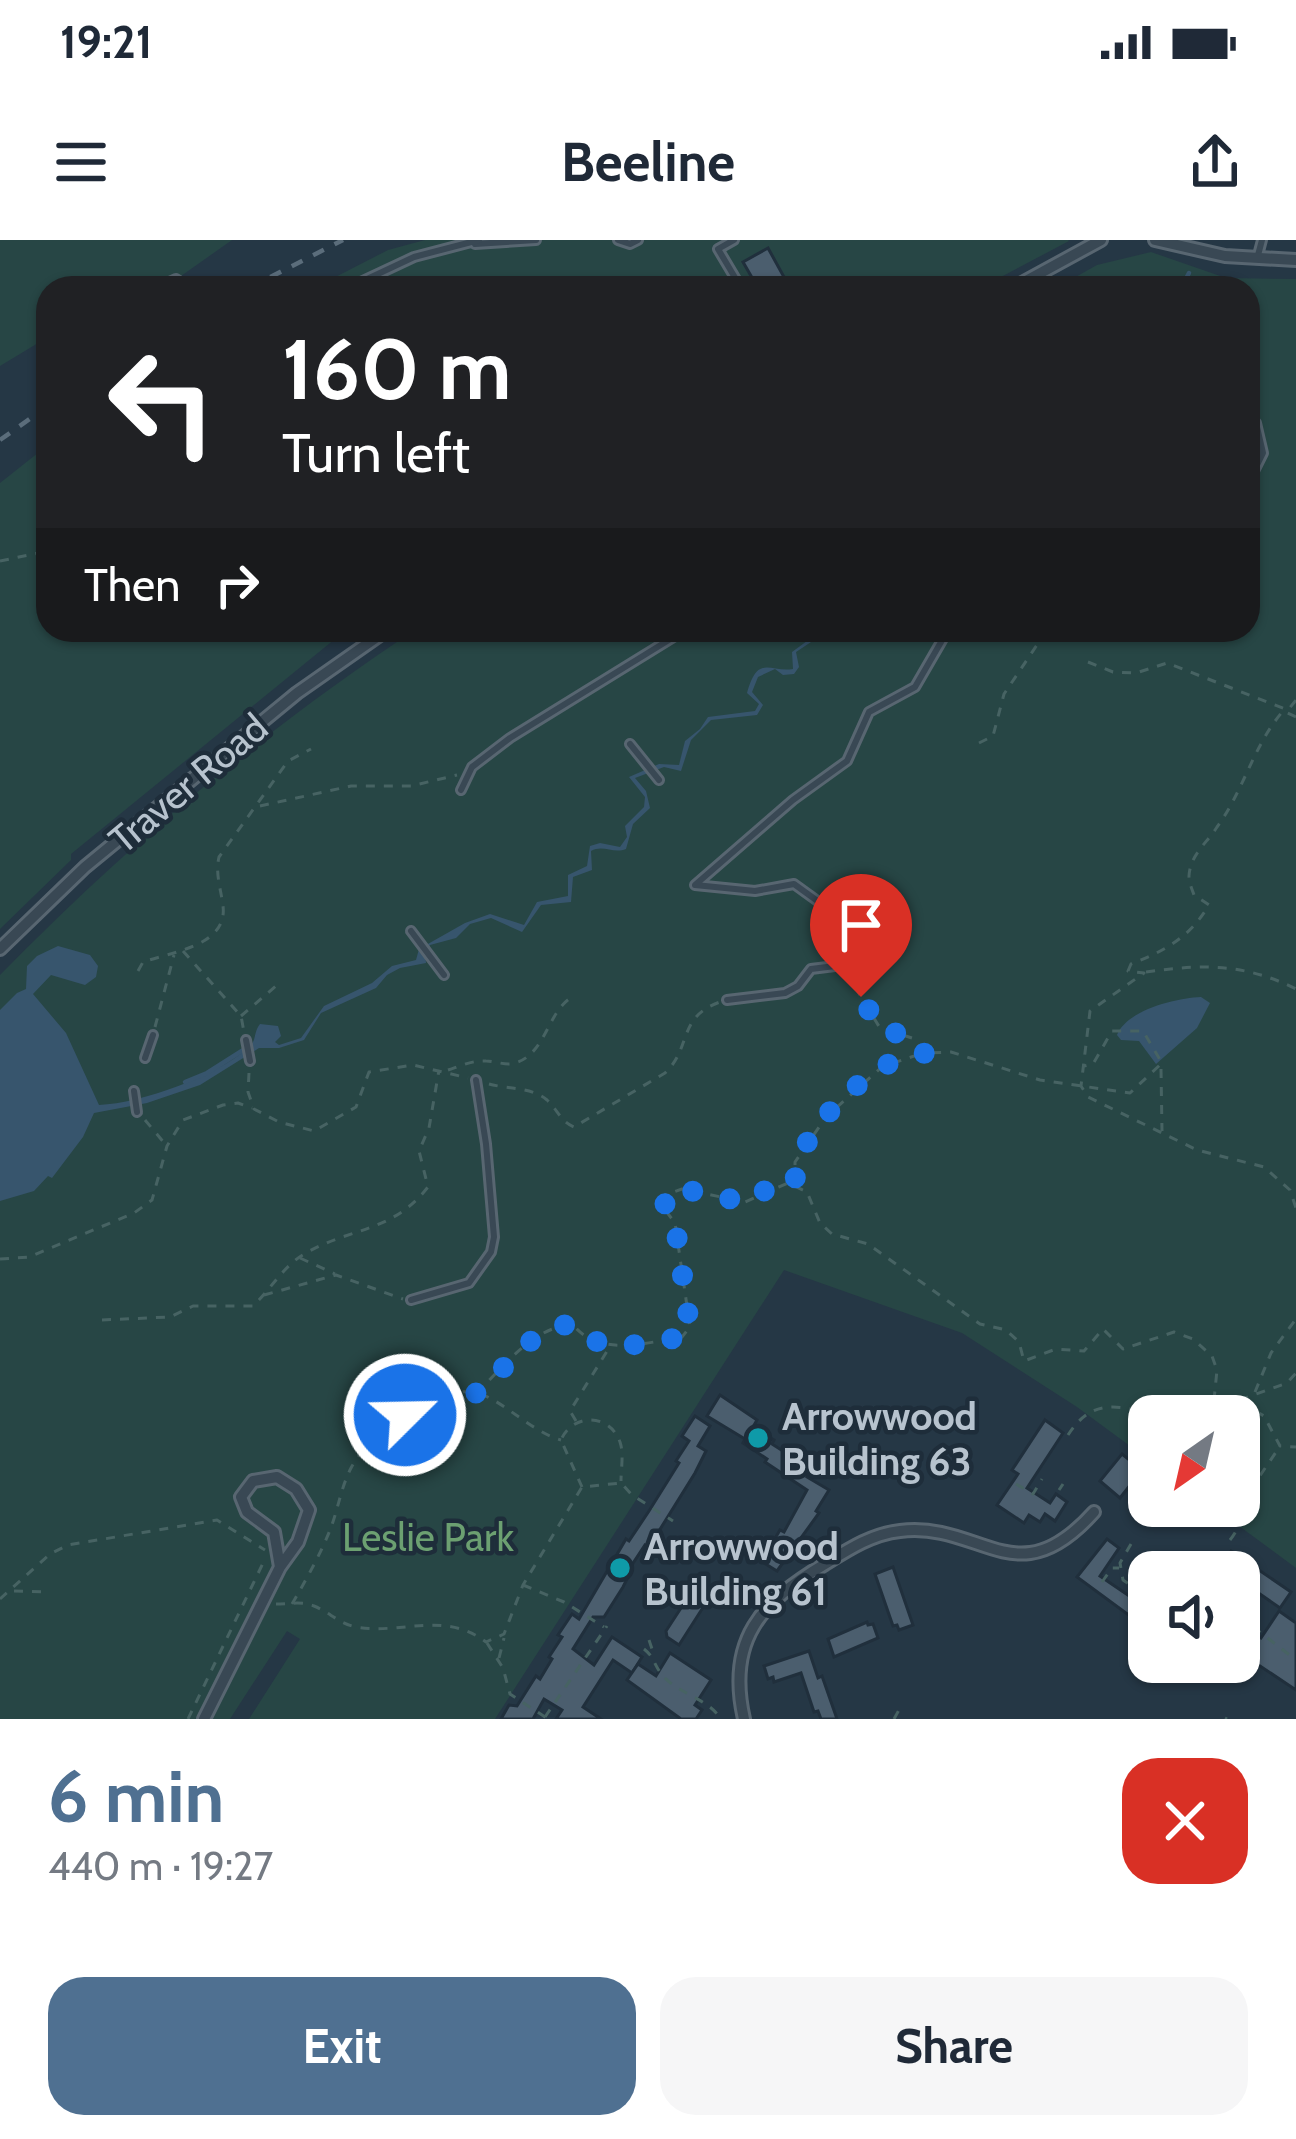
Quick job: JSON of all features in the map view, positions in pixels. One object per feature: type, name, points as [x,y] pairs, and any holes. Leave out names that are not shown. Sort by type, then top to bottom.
[{"type":"street","points":[[1158,240],[1257,259],[1296,260]]},
{"type":"street","points":[[1034,276],[1096,241]]},
{"type":"street","name":"Traver Road","points":[[0,949],[85,868],[282,705],[370,642]]},
{"type":"street","points":[[204,1719],[280,1567],[298,1542],[309,1510],[296,1489],[277,1477],[253,1481],[241,1497],[248,1512],[274,1532],[280,1567]]},
{"type":"street","points":[[744,1719],[738,1696],[740,1662],[756,1622],[780,1592],[851,1548],[882,1534],[918,1530],[1018,1555],[1060,1542],[1094,1512]]},
{"type":"lane","points":[[374,276],[414,257],[476,242],[536,240]]},
{"type":"lane","points":[[618,240],[630,244],[638,240]]},
{"type":"lane","points":[[713,240],[734,276]]},
{"type":"lane","points":[[718,249],[734,240]]},
{"type":"lane","points":[[1257,259],[1262,240]]},
{"type":"lane","points":[[461,790],[470,771],[555,708],[665,642]]},
{"type":"lane","points":[[823,904],[794,884],[754,891],[695,885],[847,760],[874,707],[915,687],[941,642]]},
{"type":"lane","points":[[630,744],[659,780]]},
{"type":"lane","points":[[411,931],[444,975]]},
{"type":"lane","points":[[728,1000],[777,994],[798,986],[812,969],[842,965]]},
{"type":"lane","points":[[145,1058],[153,1035]]},
{"type":"lane","points":[[246,1040],[250,1061]]},
{"type":"lane","points":[[411,1300],[469,1283],[491,1252],[494,1237],[486,1144],[476,1080]]},
{"type":"lane","points":[[134,1091],[137,1112]]},
{"type":"path","points":[[0,561],[36,554]]},
{"type":"path","points":[[979,743],[993,736],[1004,694],[1038,642]]},
{"type":"path","points":[[1088,662],[1113,672],[1136,674],[1167,663],[1296,717]]},
{"type":"path","points":[[1296,700],[1262,736],[1235,799],[1196,858],[1189,876],[1194,895],[1209,905],[1195,929],[1174,945],[1131,964],[1128,971],[1202,964],[1268,975],[1296,989]]},
{"type":"path","points":[[138,971],[143,962],[183,951],[209,937],[224,920],[217,863],[292,757],[310,749]]},
{"type":"path","points":[[256,808],[314,792],[360,785],[411,786],[470,771]]},
{"type":"path","points":[[183,951],[241,1016],[246,1040]]},
{"type":"path","points":[[153,1035],[175,953]]},
{"type":"path","points":[[842,965],[880,1028],[912,1038],[925,1053]]},
{"type":"path","points":[[1144,973],[1090,1011],[1081,1086],[1088,1097],[1197,1150],[1264,1167],[1290,1190],[1296,1208]]},
{"type":"path","points":[[241,1016],[276,986]]},
{"type":"path","points":[[102,1320],[170,1317],[193,1306],[253,1306],[298,1257],[386,1223],[428,1187],[419,1150],[442,1070],[476,1061],[512,1065],[522,1060],[543,1039],[559,1007],[572,997]]},
{"type":"path","points":[[1084,1066],[1094,1064],[1112,1031],[1143,1031],[1162,1065],[1162,1131]]},
{"type":"path","points":[[795,1184],[795,1162],[826,1117],[881,1067],[925,1053],[969,1056],[1040,1080],[1130,1093],[1162,1065]]},
{"type":"path","points":[[238,1103],[247,1082]]},
{"type":"path","points":[[0,1259],[28,1257],[143,1208],[152,1200],[176,1128],[190,1115],[238,1103],[254,1109]]},
{"type":"path","points":[[137,1112],[167,1146]]},
{"type":"path","points":[[1290,1190],[1296,1183]]},
{"type":"path","points":[[477,1393],[531,1341],[563,1325],[573,1325],[583,1337],[610,1347],[682,1337],[690,1328],[675,1223],[665,1210],[665,1195],[682,1189],[745,1202],[764,1191],[795,1184],[807,1192],[820,1223],[832,1234],[868,1244],[980,1324],[1006,1330],[1019,1342],[1024,1361],[1056,1349],[1084,1352],[1103,1329],[1123,1349],[1174,1332],[1193,1339],[1212,1356],[1217,1370],[1214,1395]]},
{"type":"path","points":[[298,1257],[411,1300]]},
{"type":"path","points":[[264,1294],[336,1275]]},
{"type":"path","points":[[1254,1394],[1271,1353],[1296,1319]]},
{"type":"path","points":[[577,1420],[570,1412],[610,1347]]},
{"type":"path","points":[[1254,1394],[1286,1383],[1296,1373]]},
{"type":"path","points":[[292,1604],[332,1526],[350,1471],[365,1449],[428,1401],[458,1392],[477,1393],[540,1435],[561,1440]]},
{"type":"path","points":[[1068,1435],[1080,1417],[1096,1409],[1128,1409]]},
{"type":"path","points":[[1260,1414],[1280,1446]]},
{"type":"path","points":[[582,1487],[561,1440],[567,1427],[591,1419],[615,1432],[622,1447],[621,1483],[673,1521]]},
{"type":"path","points":[[1280,1446],[1296,1447]]},
{"type":"path","points":[[1230,1540],[1243,1522],[1246,1496],[1260,1483],[1280,1446]]},
{"type":"path","points":[[1016,1484],[1033,1494],[1042,1479]]},
{"type":"path","points":[[582,1487],[621,1483]]},
{"type":"path","points":[[1059,1490],[1063,1484]]},
{"type":"path","points":[[498,1659],[523,1585],[582,1487]]},
{"type":"path","points":[[0,1599],[50,1554],[68,1545],[202,1520],[217,1520],[266,1551],[202,1676],[188,1719]]},
{"type":"path","points":[[1128,1585],[1120,1563],[1132,1544]]},
{"type":"path","points":[[1102,1582],[1112,1568],[1121,1568]]},
{"type":"path","points":[[246,1594],[263,1601],[308,1603],[348,1625],[383,1628],[438,1622],[458,1627],[486,1642],[498,1659],[510,1694],[549,1718],[606,1627],[523,1585]]},
{"type":"path","points":[[10,1592],[48,1592]]},
{"type":"path","points":[[348,1625],[350,1618]]},
{"type":"path","points":[[1260,1631],[1296,1660]]},
{"type":"path","points":[[486,1642],[504,1634]]},
{"type":"path","points":[[649,1640],[660,1674],[716,1710],[722,1719]]},
{"type":"path","points":[[644,1649],[654,1657]]},
{"type":"path","points":[[894,1719],[900,1708]]},
{"type":"green space","points":[[0,240],[232,240],[181,276],[36,276],[36,344],[0,366]]},
{"type":"green space","points":[[425,240],[1069,241],[1003,276],[337,276],[388,250]]},
{"type":"green space","points":[[1151,252],[1220,276],[1077,276],[1097,265]]},
{"type":"green space","name":"Leslie Park","points":[[1260,278],[1296,279],[1296,1568],[1240,1527],[1260,1527],[1260,1395],[1128,1395],[1128,1445],[962,1333],[784,1270],[495,1719],[249,1719],[300,1639],[287,1631],[230,1719],[0,1719],[0,975],[198,791],[397,642],[1260,642]]},
{"type":"green space","points":[[36,454],[36,642],[331,642],[71,854],[71,860],[0,929],[0,483]]},
{"type":"water","points":[[811,642],[796,652],[799,667],[794,674],[783,675],[775,669],[758,677],[752,692],[763,705],[757,715],[711,720],[691,740],[681,771],[664,767],[635,778],[646,791],[650,808],[633,824],[626,849],[591,851],[592,870],[573,877],[571,902],[541,905],[522,932],[491,918],[470,924],[456,938],[430,945],[426,963],[400,968],[376,988],[321,1013],[304,1040],[279,1048],[259,1048],[200,1085],[147,1103],[94,1113],[83,1137],[52,1178],[48,1176],[34,1191],[0,1201],[0,1010],[26,989],[27,966],[37,956],[58,946],[90,955],[98,966],[96,977],[85,985],[51,975],[33,994],[66,1033],[99,1105],[157,1093],[198,1078],[251,1045],[260,1024],[278,1026],[281,1036],[275,1042],[279,1045],[301,1038],[324,1006],[372,983],[392,966],[416,960],[419,949],[465,923],[490,914],[524,925],[537,902],[568,896],[568,875],[587,866],[590,846],[620,847],[627,837],[625,826],[644,807],[645,797],[629,777],[659,764],[679,765],[685,741],[708,717],[755,711],[759,704],[747,693],[756,673],[766,668],[793,669],[792,652]]},
{"type":"water","points":[[1201,997],[1210,1003],[1197,1028],[1156,1064],[1139,1041],[1121,1040],[1117,1035],[1141,1012]]},
{"type":"building","points":[[768,248],[783,276],[751,276],[743,262]]},
{"type":"building","points":[[720,1395],[757,1420],[753,1427],[811,1469],[807,1477],[829,1490],[819,1513],[777,1571],[764,1563],[764,1557],[807,1490],[765,1462],[743,1443],[745,1439],[707,1416]]},
{"type":"building","points":[[695,1416],[710,1426],[698,1446],[706,1451],[695,1473],[649,1547],[645,1545],[626,1574],[604,1617],[593,1617],[573,1649],[594,1665],[612,1637],[642,1657],[632,1673],[613,1660],[583,1707],[601,1719],[556,1719],[562,1710],[544,1699],[533,1719],[501,1719],[509,1705],[517,1706],[536,1676],[540,1679],[562,1637],[558,1635],[572,1614],[579,1619],[626,1539],[649,1511],[679,1463],[689,1441],[682,1436]]},
{"type":"building","points":[[1045,1420],[1063,1433],[1027,1488],[1050,1503],[1056,1494],[1067,1502],[1055,1521],[1045,1514],[1040,1522],[1029,1515],[1024,1523],[997,1505],[1018,1474],[1012,1470]]},
{"type":"building","points":[[1122,1454],[1128,1459],[1128,1488],[1120,1498],[1100,1481]]},
{"type":"building","points":[[1107,1539],[1119,1548],[1100,1576],[1128,1595],[1128,1615],[1077,1577]]},
{"type":"building","points":[[893,1567],[913,1625],[899,1630],[893,1626],[875,1574]]},
{"type":"building","points":[[1260,1571],[1291,1592],[1280,1608],[1260,1594]]},
{"type":"building","points":[[696,1585],[711,1595],[679,1645],[666,1631]]},
{"type":"building","points":[[1279,1611],[1296,1623],[1296,1690],[1260,1666],[1261,1638]]},
{"type":"building","points":[[867,1622],[873,1624],[878,1638],[834,1657],[828,1639]]},
{"type":"building","points":[[809,1651],[837,1719],[821,1719],[814,1712],[801,1673],[774,1682],[773,1677],[768,1679],[764,1666]]},
{"type":"building","points":[[670,1653],[711,1680],[695,1705],[702,1710],[696,1719],[681,1719],[627,1680],[638,1664],[656,1676]]},
{"type":"waterway","points":[[185,1082],[248,1047]]},
{"type":"railway","points":[[272,276],[343,240]]},
{"type":"railway","points":[[0,440],[36,414]]},
{"type":"place","name":"Arrowwood Building 63","points":[[758,1438]]},
{"type":"place","name":"Arrowwood Building 61","points":[[620,1568]]},
{"type":"route","points":[[405,1415],[446,1395],[477,1393],[531,1341],[563,1325],[573,1325],[583,1337],[610,1347],[682,1337],[690,1328],[690,1312],[675,1223],[665,1210],[665,1195],[682,1189],[745,1202],[764,1191],[795,1184],[795,1162],[826,1117],[881,1067],[925,1053],[912,1038],[880,1028],[861,997]]}]
